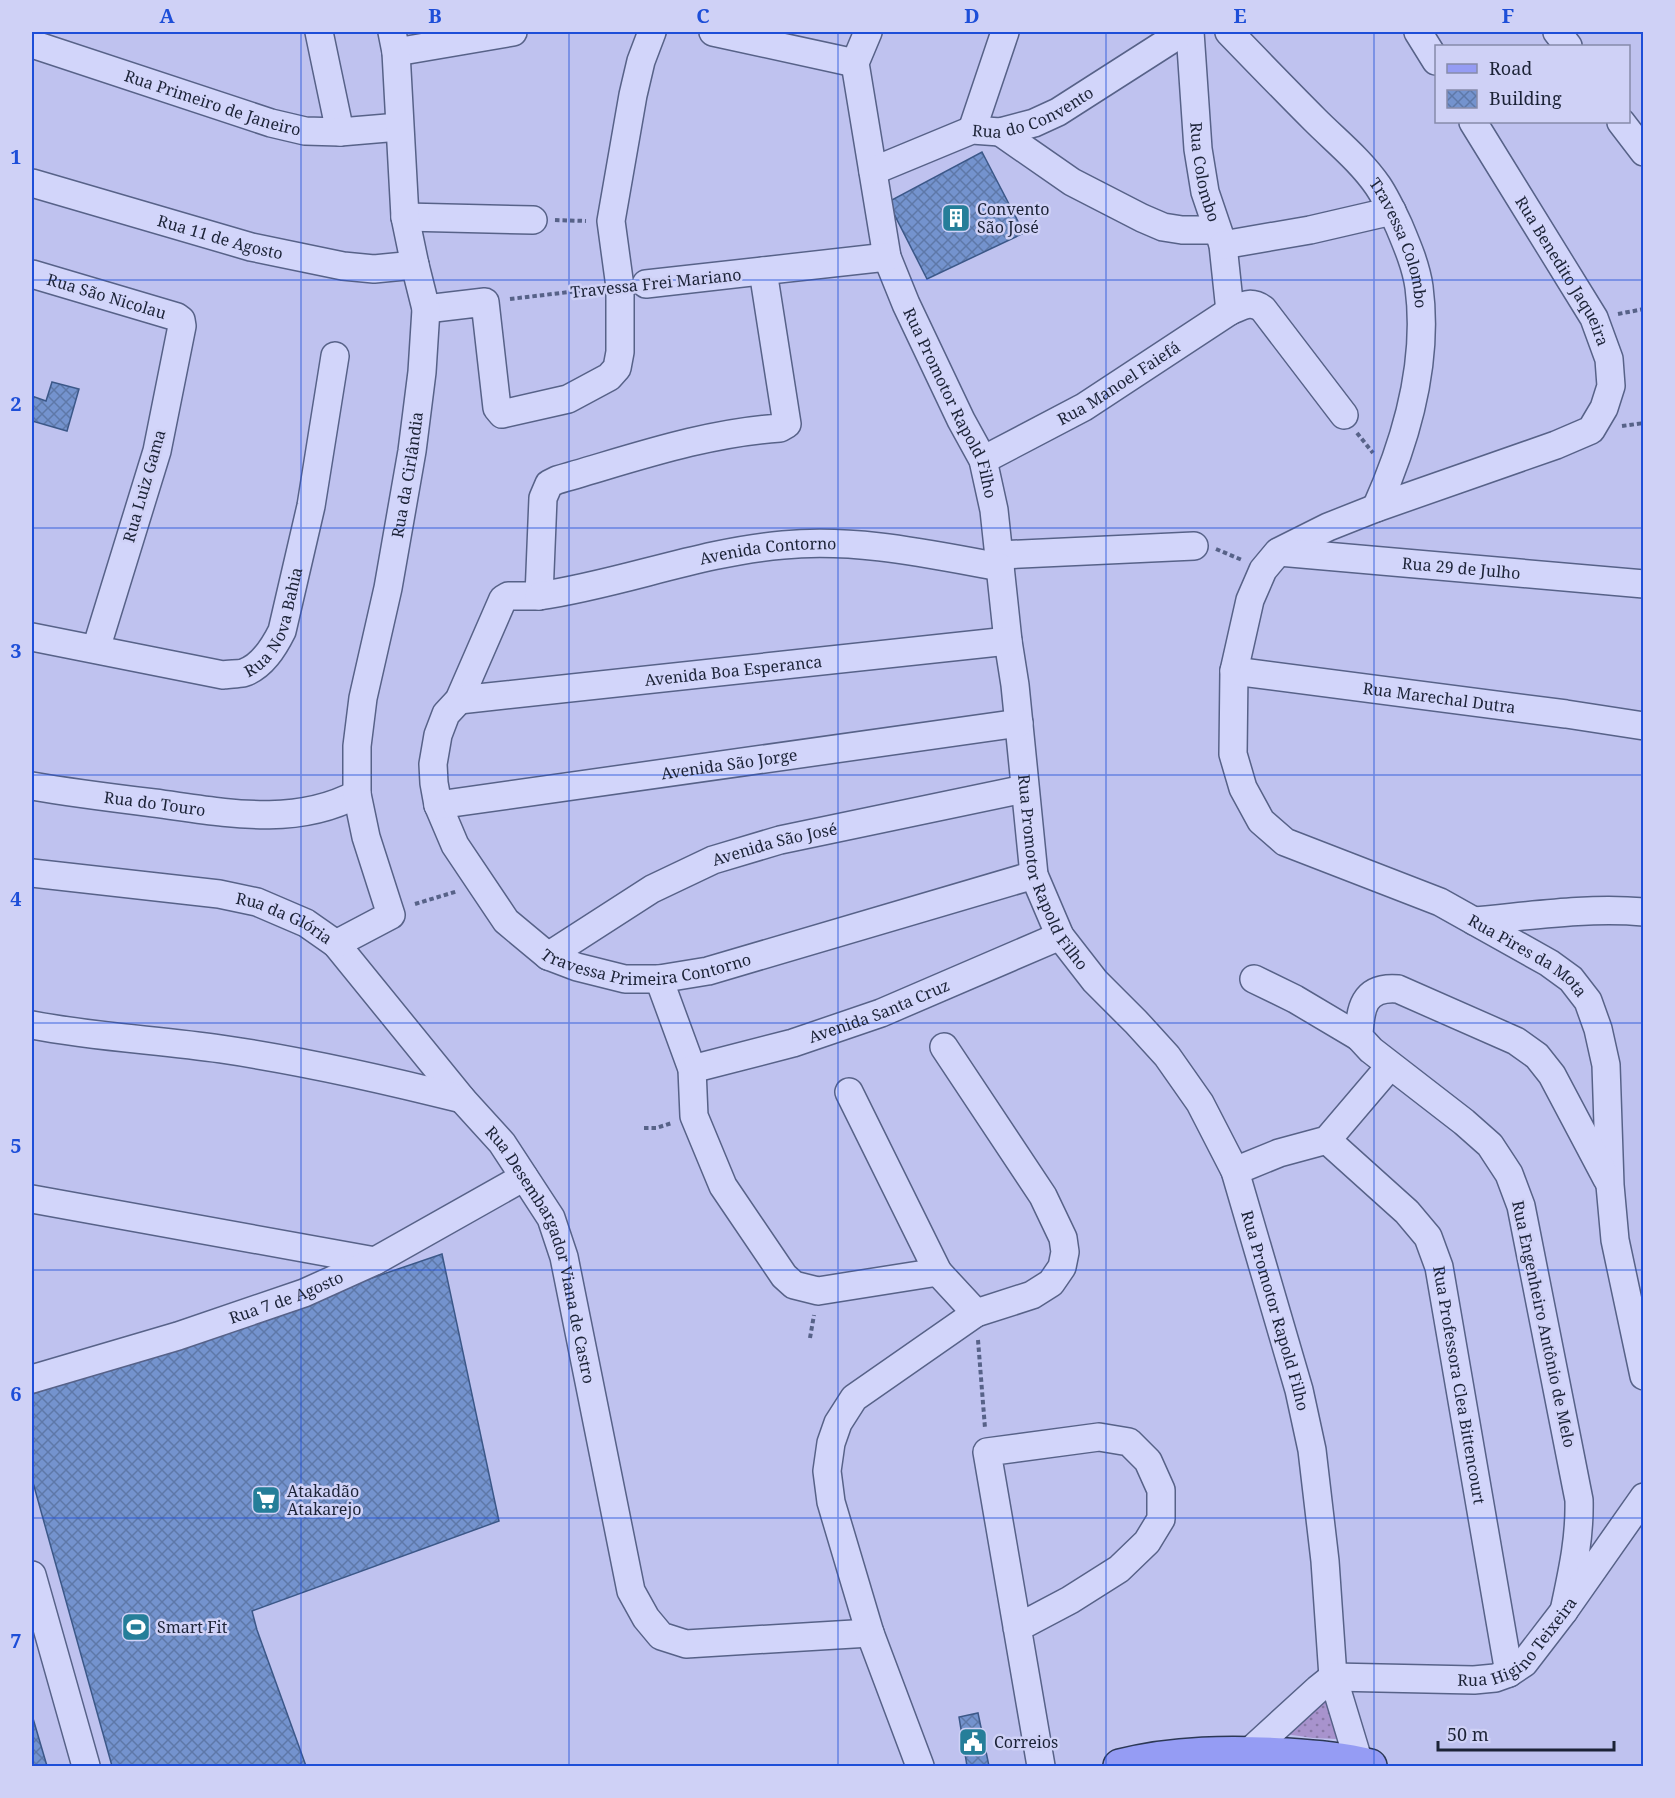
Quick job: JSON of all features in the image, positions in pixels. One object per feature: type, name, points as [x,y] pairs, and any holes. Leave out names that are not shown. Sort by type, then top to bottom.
[{"type":"main road","points":[[1137,1764],[1216,1753],[1248,1753],[1363,1766]]},
{"type":"street","points":[[319,32],[340,132]]},
{"type":"street","points":[[394,42],[513,32]]},
{"type":"street","points":[[426,309],[485,302],[499,412],[507,414],[568,399],[609,377],[617,368],[633,285],[611,221],[633,95],[641,61],[652,32]]},
{"type":"street","points":[[719,32],[855,63],[868,32]]},
{"type":"street","points":[[972,130],[1005,32]]},
{"type":"street","name":"Rua do Convento","points":[[873,171],[972,130],[1000,132],[1034,123],[1058,112],[1183,32]]},
{"type":"street","name":"Rua Colombo","points":[[1190,32],[1198,148],[1205,192],[1242,307]]},
{"type":"street","name":"Travessa Colombo","points":[[1229,32],[1358,162],[1378,186],[1408,248],[1419,285],[1422,330],[1416,392],[1390,476],[1376,508]]},
{"type":"street","points":[[1418,32],[1435,59]]},
{"type":"street","points":[[1557,32],[1567,45]]},
{"type":"street","name":"Rua da Cirlândia","points":[[394,42],[405,217],[414,265],[426,309],[422,372],[412,452],[387,588],[363,698],[357,746],[357,794],[366,837],[403,909]]},
{"type":"street","name":"Rua Primeiro de Janeiro","points":[[32,44],[271,123],[305,131],[340,132],[399,127]]},
{"type":"street","name":"Rua Promotor Rapold Filho","points":[[855,63],[887,257],[906,304],[961,420],[983,460],[1005,559],[1008,642],[1015,685],[1034,875],[1060,936],[1095,981],[1167,1056],[1200,1103],[1235,1171],[1299,1390],[1312,1450],[1325,1561],[1333,1677],[1363,1766]]},
{"type":"street","name":"Rua Benedito Jaqueira","points":[[1376,508],[1556,445],[1591,430],[1605,408],[1611,386],[1609,359],[1594,318],[1474,123]]},
{"type":"street","points":[[1622,123],[1644,152]]},
{"type":"street","points":[[1000,132],[1072,182],[1163,227],[1220,238],[1310,230],[1392,211]]},
{"type":"street","name":"Rua 11 de Agosto","points":[[32,183],[250,247],[343,266],[374,269],[414,265]]},
{"type":"street","points":[[405,217],[533,220]]},
{"type":"street","name":"Travessa Frei Mariano","points":[[633,285],[887,257]]},
{"type":"street","points":[[538,596],[543,498],[549,484],[688,442],[724,434],[784,427],[787,420],[763,271]]},
{"type":"street","name":"Rua São Nicolau","points":[[32,274],[181,320]]},
{"type":"street","points":[[1242,307],[1263,309],[1344,415]]},
{"type":"street","name":"Rua Manoel Faiefá","points":[[983,460],[1084,407],[1242,307]]},
{"type":"street","name":"Rua Luiz Gama","points":[[96,649],[157,451],[182,326],[181,320]]},
{"type":"street","name":"Rua Nova Bahia","points":[[32,637],[223,675],[244,672],[262,660],[274,647],[282,631],[311,506],[335,356]]},
{"type":"street","points":[[1271,561],[1328,527],[1376,508]]},
{"type":"street","name":"Avenida Contorno","points":[[459,700],[503,599],[508,597],[538,596],[579,590],[709,557],[784,545],[845,544],[1005,559],[1194,546]]},
{"type":"street","name":"Rua 29 de Julho","points":[[1271,561],[1644,584]]},
{"type":"street","name":"Rua Pires da Mota","points":[[1271,561],[1250,600],[1234,670],[1233,754],[1243,788],[1261,821],[1285,842],[1440,902],[1549,963],[1571,979],[1588,1001],[1598,1029],[1606,1065],[1610,1185],[1615,1240],[1644,1376]]},
{"type":"street","name":"Avenida Boa Esperanca","points":[[459,700],[1008,642]]},
{"type":"street","name":"Rua Marechal Dutra","points":[[1234,670],[1644,726]]},
{"type":"street","name":"Travessa Primeira Contorno","points":[[459,700],[447,714],[438,735],[433,764],[438,805],[455,846],[506,921],[548,956],[577,967],[625,978],[659,979],[708,971],[1034,875]]},
{"type":"street","name":"Avenida São Jorge","points":[[438,805],[1019,723]]},
{"type":"street","name":"Rua do Touro","points":[[32,786],[237,814],[280,816],[338,804],[357,794]]},
{"type":"street","name":"Avenida São José","points":[[548,956],[652,889],[713,860],[780,840],[1024,789]]},
{"type":"street","name":"Rua da Glória","points":[[32,873],[219,894],[257,902],[306,923],[336,944],[462,1099]]},
{"type":"street","points":[[336,944],[403,909]]},
{"type":"street","points":[[1474,921],[1582,912],[1625,910],[1644,912]]},
{"type":"street","name":"Avenida Santa Cruz","points":[[692,1069],[793,1042],[881,1013],[1060,936]]},
{"type":"street","points":[[659,979],[692,1069],[694,1116],[723,1186],[784,1276],[794,1284],[818,1291],[938,1272]]},
{"type":"street","name":"Rua Engenheiro Antônio de Melo","points":[[1254,979],[1295,999],[1359,1037],[1390,1066],[1464,1122],[1490,1145],[1509,1174],[1521,1206],[1579,1500],[1576,1556],[1564,1611]]},
{"type":"street","points":[[1359,1037],[1360,1015],[1367,998],[1378,990],[1398,989],[1516,1041],[1537,1056],[1552,1075],[1610,1185]]},
{"type":"street","points":[[32,1025],[284,1060],[375,1077],[462,1099]]},
{"type":"street","points":[[920,1767],[870,1633],[831,1502],[827,1471],[834,1433],[854,1398],[976,1313],[1032,1295],[1051,1283],[1062,1267],[1065,1252],[1055,1218],[1043,1196],[944,1047]]},
{"type":"street","points":[[1235,1171],[1279,1153],[1327,1140],[1390,1066]]},
{"type":"street","points":[[849,1092],[938,1272],[976,1313]]},
{"type":"street","name":"Rua Desembargador Viana de Castro","points":[[462,1099],[502,1143],[551,1218],[564,1257],[631,1590],[646,1618],[661,1635],[686,1644],[870,1633]]},
{"type":"street","name":"Rua Professora Clea Bittencourt","points":[[1327,1140],[1407,1212],[1428,1237],[1439,1267],[1509,1673]]},
{"type":"street","name":"Rua 7 de Agosto","points":[[32,1379],[178,1336],[304,1293],[375,1261],[524,1178]]},
{"type":"street","points":[[32,1199],[375,1261]]},
{"type":"street","points":[[1017,1628],[1070,1600],[1119,1569],[1147,1542],[1161,1519],[1161,1490],[1148,1461],[1129,1442],[1098,1437],[987,1452],[1017,1628],[1041,1767]]},
{"type":"street","name":"Rua Higino Teixeira","points":[[1333,1677],[1474,1680],[1495,1678],[1509,1673],[1524,1663],[1564,1611],[1644,1497]]},
{"type":"street","points":[[32,1575],[38,1628],[86,1767]]},
{"type":"street","points":[[1248,1753],[1333,1677]]},
{"type":"path","points":[[533,220],[611,221]]},
{"type":"path","name":"Travessa Frei Mariano","points":[[485,302],[633,285]]},
{"type":"path","points":[[1344,415],[1390,476]]},
{"type":"path","points":[[1194,546],[1271,561]]},
{"type":"path","points":[[403,909],[482,884]]},
{"type":"path","points":[[976,1313],[987,1452]]},
{"type":"shaded area","points":[[1322,1700],[1333,1703],[1340,1731],[1336,1739],[1285,1734]]},
{"type":"building","name":"Convento São José","points":[[982,152],[1024,233],[927,279],[888,202]]},
{"type":"building","points":[[52,382],[79,389],[67,431],[32,421],[32,396],[46,401]]},
{"type":"building","name":"Atakadão Atakarejo","points":[[442,1254],[499,1521],[252,1611],[306,1766],[112,1766],[32,1479],[32,1394]]},
{"type":"building","name":"Correios","points":[[978,1713],[989,1766],[967,1766],[959,1717]]},
{"type":"building","points":[[32,1715],[47,1766],[32,1766]]},
{"type":"place","name":"Convento São José","points":[[956,218]]},
{"type":"place","name":"Atakadão Atakarejo","points":[[266,1500]]},
{"type":"place","name":"Smart Fit","points":[[136,1627]]},
{"type":"place","name":"Correios","points":[[973,1742]]}]
